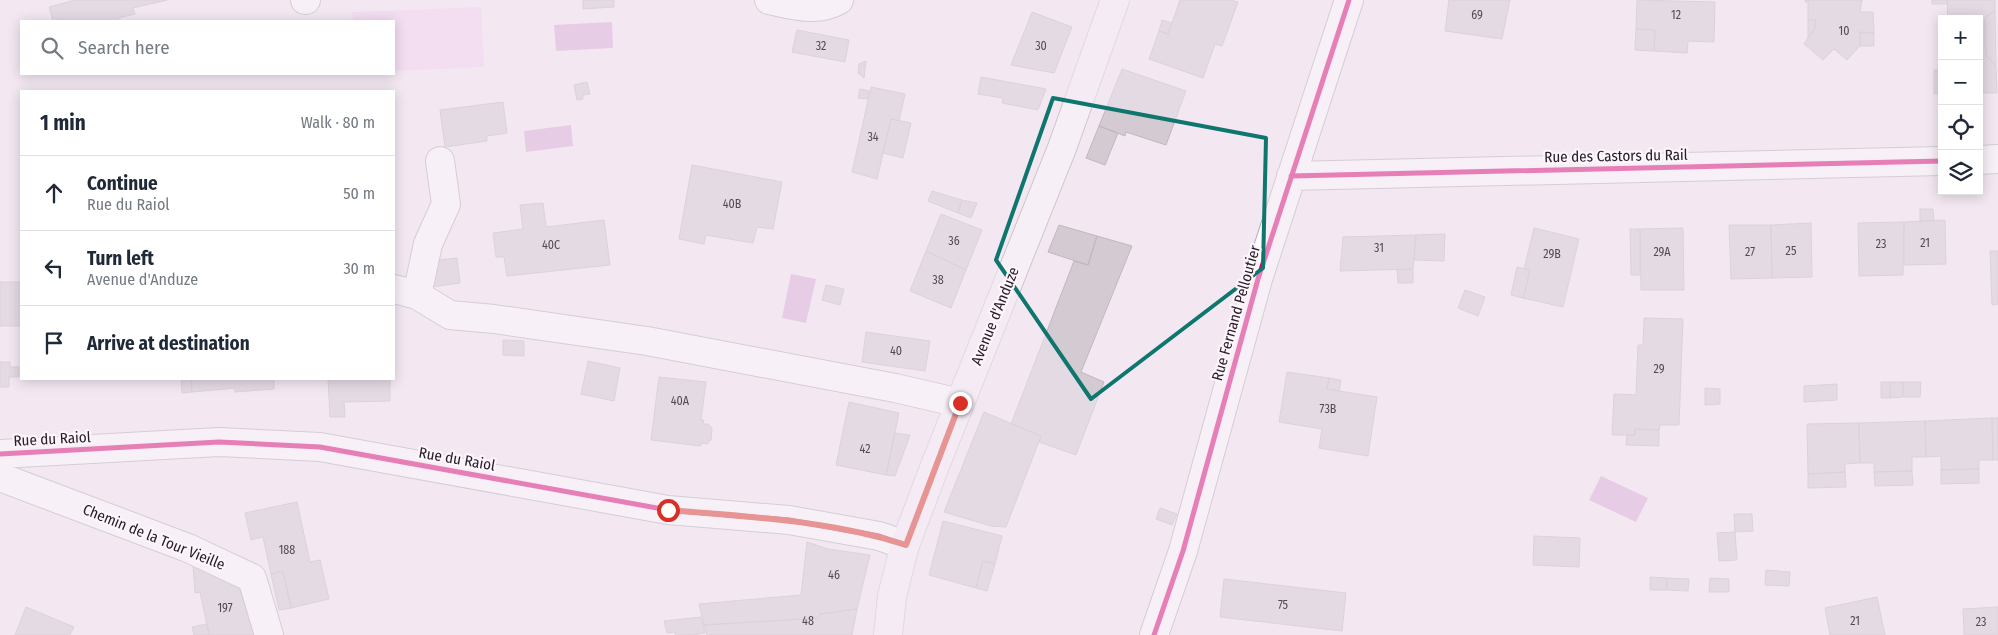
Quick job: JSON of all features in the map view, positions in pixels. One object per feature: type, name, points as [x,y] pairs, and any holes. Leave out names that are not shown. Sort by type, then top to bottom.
[{"type":"main road","name":"Avenue d'Anduze","points":[[888,635],[892,596],[906,545],[960,403],[1062,148],[1115,0]]},
{"type":"street","points":[[769,0],[801,7],[818,8],[839,0]]},
{"type":"street","name":"Rue Fernand Pelloutier","points":[[1154,635],[1182,551],[1258,279],[1349,0]]},
{"type":"street","points":[[1983,160],[1998,159]]},
{"type":"street","points":[[440,161],[446,204],[406,292],[450,314],[647,341],[895,388],[960,403]]},
{"type":"street","name":"Rue des Castors du Rail","points":[[1291,176],[1938,161]]},
{"type":"street","name":"Rue du Raiol","points":[[0,454],[219,442],[320,447],[668,510],[789,520],[879,536],[906,545]]},
{"type":"street","name":"Chemin de la Tour Vieille","points":[[0,477],[188,548],[252,578],[269,635]]},
{"type":"highlighted area","points":[[1053,98],[1266,138],[1263,268],[1091,399],[996,260]]},
{"type":"shaded area","points":[[481,7],[484,67],[395,71],[395,20],[353,20],[352,12]]},
{"type":"shaded area","points":[[612,22],[613,48],[556,51],[554,25]]},
{"type":"shaded area","points":[[571,125],[573,146],[526,152],[524,131]]},
{"type":"shaded area","points":[[791,274],[816,279],[806,323],[782,318]]},
{"type":"shaded area","points":[[1601,476],[1648,498],[1636,522],[1589,500]]},
{"type":"building","points":[[75,0],[167,0],[133,8],[135,14],[118,18],[119,20],[53,20],[49,7]]},
{"type":"building","points":[[583,0],[614,0],[614,7],[583,9]]},
{"type":"building","points":[[1180,0],[1230,0],[1238,2],[1222,46],[1215,44],[1203,78],[1149,59],[1159,31],[1168,34]]},
{"type":"building","points":[[1449,0],[1510,0],[1502,39],[1445,31]]},
{"type":"building","points":[[1637,0],[1715,2],[1714,42],[1688,41],[1687,53],[1654,51],[1655,30],[1636,29]]},
{"type":"building","points":[[1805,0],[1862,0],[1860,12],[1873,12],[1874,33],[1860,32],[1860,46],[1847,60],[1834,49],[1823,60],[1804,44],[1815,28],[1816,20],[1808,20],[1808,2],[1805,2]]},
{"type":"building","points":[[1932,0],[1947,0],[1948,4],[1932,4]]},
{"type":"building","points":[[1947,0],[1995,0],[1995,10],[1985,18],[1985,40],[1983,40],[1983,15],[1948,15]]},
{"type":"building","points":[[1995,10],[1996,67],[1986,55],[1985,40],[1985,18]]},
{"type":"building","points":[[1032,12],[1072,27],[1054,73],[1011,65]]},
{"type":"building","points":[[1162,20],[1172,23],[1168,34],[1159,31]]},
{"type":"building","points":[[1808,20],[1816,20],[1815,28],[1808,39]]},
{"type":"building","points":[[1636,29],[1655,30],[1654,51],[1635,50]]},
{"type":"building","points":[[797,30],[849,40],[845,62],[792,52]]},
{"type":"building","points":[[1860,32],[1874,33],[1874,46],[1860,46]]},
{"type":"building","points":[[1983,40],[1985,40],[1986,55],[1996,67],[1997,93],[1983,93]]},
{"type":"building","points":[[866,61],[864,78],[858,73],[859,64]]},
{"type":"building","points":[[1122,69],[1186,91],[1166,145],[1126,132],[1125,136],[1099,126]]},
{"type":"building","points":[[1934,70],[1938,70],[1938,94],[1934,94]]},
{"type":"building","points":[[981,77],[1046,89],[1038,110],[1002,103],[1003,98],[978,94]]},
{"type":"building","points":[[587,82],[590,94],[583,95],[583,99],[577,100],[574,85]]},
{"type":"building","points":[[871,87],[905,94],[899,121],[891,119],[877,179],[852,172]]},
{"type":"building","points":[[860,89],[869,91],[867,99],[858,98]]},
{"type":"building","points":[[503,102],[507,133],[487,136],[487,141],[445,147],[440,110]]},
{"type":"building","points":[[891,119],[911,123],[903,158],[883,153]]},
{"type":"building","points":[[1099,126],[1118,133],[1105,165],[1086,158]]},
{"type":"building","points":[[692,165],[782,182],[773,229],[757,227],[753,243],[706,235],[704,244],[679,239]]},
{"type":"building","points":[[932,191],[962,200],[958,213],[928,201]]},
{"type":"building","points":[[962,200],[977,203],[971,218],[958,213]]},
{"type":"building","points":[[543,203],[546,227],[604,220],[610,265],[507,276],[504,257],[496,257],[493,233],[523,229],[520,205]]},
{"type":"building","points":[[1920,209],[1933,209],[1934,221],[1920,221]]},
{"type":"building","points":[[941,214],[982,230],[966,270],[926,251]]},
{"type":"building","points":[[1945,220],[1946,264],[1904,265],[1904,222]]},
{"type":"building","points":[[1904,222],[1903,275],[1859,276],[1858,223]]},
{"type":"building","points":[[1811,223],[1812,277],[1772,278],[1771,225]]},
{"type":"building","points":[[1059,225],[1097,236],[1088,265],[1048,252]]},
{"type":"building","points":[[1729,225],[1771,225],[1772,278],[1731,279]]},
{"type":"building","points":[[1534,228],[1579,239],[1563,307],[1523,298],[1530,270],[1524,269]]},
{"type":"building","points":[[1683,228],[1684,290],[1641,290],[1640,229]]},
{"type":"building","points":[[1630,229],[1640,229],[1640,275],[1631,275]]},
{"type":"building","points":[[1445,234],[1444,261],[1414,260],[1416,235]]},
{"type":"building","points":[[1416,235],[1413,269],[1340,271],[1343,237]]},
{"type":"building","points":[[1097,236],[1132,246],[1081,372],[1104,382],[1076,455],[1039,442],[1041,436],[1011,424],[1074,261],[1088,265]]},
{"type":"building","points":[[926,251],[966,270],[951,308],[910,291]]},
{"type":"building","points":[[1990,251],[1998,251],[1998,304],[1992,305]]},
{"type":"building","points":[[457,258],[460,283],[431,287],[429,261]]},
{"type":"building","points":[[1517,267],[1530,270],[1523,298],[1511,295]]},
{"type":"building","points":[[1413,269],[1413,283],[1398,283],[1397,270]]},
{"type":"building","points":[[0,282],[20,282],[20,326],[0,326]]},
{"type":"building","points":[[826,285],[844,289],[840,305],[822,300]]},
{"type":"building","points":[[1465,290],[1485,297],[1478,316],[1458,308]]},
{"type":"building","points":[[1644,318],[1683,319],[1679,425],[1660,425],[1659,430],[1635,429],[1635,435],[1612,435],[1614,394],[1636,395],[1638,345],[1643,345]]},
{"type":"building","points":[[866,332],[930,341],[925,371],[862,362]]},
{"type":"building","points":[[503,340],[524,341],[524,356],[503,355]]},
{"type":"building","points":[[588,361],[620,368],[614,401],[581,394]]},
{"type":"building","points":[[0,362],[10,362],[10,367],[19,367],[19,377],[9,377],[9,387],[0,387]]},
{"type":"building","points":[[1287,372],[1329,378],[1327,389],[1377,397],[1368,456],[1319,448],[1322,429],[1279,422]]},
{"type":"building","points":[[659,377],[706,382],[701,420],[704,420],[703,424],[708,424],[712,428],[711,440],[707,444],[701,443],[701,446],[651,440]]},
{"type":"building","points":[[1329,378],[1341,380],[1339,391],[1327,389]]},
{"type":"building","points":[[181,380],[191,380],[192,392],[182,393]]},
{"type":"building","points":[[191,380],[274,380],[274,389],[235,392],[235,388],[192,392]]},
{"type":"building","points":[[328,380],[390,380],[390,401],[344,402],[345,417],[330,417]]},
{"type":"building","points":[[1881,382],[1890,382],[1890,398],[1881,398]]},
{"type":"building","points":[[1890,382],[1903,382],[1903,397],[1890,398]]},
{"type":"building","points":[[1903,382],[1921,382],[1920,397],[1903,397]]},
{"type":"building","points":[[1837,384],[1837,400],[1804,402],[1804,386]]},
{"type":"building","points":[[1705,388],[1720,389],[1720,404],[1705,405]]},
{"type":"building","points":[[849,402],[899,413],[886,475],[836,465]]},
{"type":"building","points":[[984,412],[1041,436],[1006,527],[991,526],[944,512]]},
{"type":"building","points":[[1992,418],[1998,418],[1998,460],[1993,460]]},
{"type":"building","points":[[1992,418],[1993,460],[1979,460],[1979,469],[1941,470],[1941,456],[1926,457],[1925,421]]},
{"type":"building","points":[[1925,421],[1926,457],[1912,457],[1912,471],[1874,472],[1874,463],[1860,463],[1859,423]]},
{"type":"building","points":[[1859,423],[1860,463],[1845,464],[1845,472],[1808,474],[1807,424]]},
{"type":"building","points":[[1635,429],[1659,430],[1659,446],[1626,445],[1627,435],[1635,435]]},
{"type":"building","points":[[895,433],[910,435],[895,476],[886,475]]},
{"type":"building","points":[[1979,469],[1979,483],[1941,484],[1941,470]]},
{"type":"building","points":[[1912,471],[1913,485],[1875,486],[1874,472]]},
{"type":"building","points":[[1845,472],[1846,487],[1808,488],[1808,474]]},
{"type":"building","points":[[297,502],[310,562],[320,560],[329,599],[291,608],[283,571],[271,574],[263,537],[251,540],[245,513]]},
{"type":"building","points":[[1160,508],[1177,514],[1172,525],[1156,519]]},
{"type":"building","points":[[1734,514],[1752,514],[1753,531],[1735,532]]},
{"type":"building","points":[[943,521],[1002,536],[995,564],[983,561],[976,588],[929,575]]},
{"type":"building","points":[[1735,532],[1737,560],[1719,561],[1717,533]]},
{"type":"building","points":[[1534,536],[1580,538],[1579,567],[1533,565]]},
{"type":"building","points":[[807,542],[828,549],[870,555],[857,609],[820,614],[818,618],[704,625],[699,604],[801,595]]},
{"type":"building","points":[[983,561],[995,564],[987,591],[976,588]]},
{"type":"building","points":[[193,565],[235,574],[254,635],[209,635],[200,592],[195,593]]},
{"type":"building","points":[[1766,570],[1790,572],[1789,586],[1765,585]]},
{"type":"building","points":[[283,571],[291,608],[279,610],[271,574]]},
{"type":"building","points":[[1650,577],[1667,578],[1667,590],[1650,590]]},
{"type":"building","points":[[1667,578],[1689,579],[1688,591],[1667,590]]},
{"type":"building","points":[[1710,578],[1729,579],[1729,592],[1709,592]]},
{"type":"building","points":[[1224,579],[1346,593],[1342,631],[1220,617]]},
{"type":"building","points":[[1877,597],[1885,635],[1830,635],[1825,608]]},
{"type":"building","points":[[26,607],[74,627],[70,635],[15,635]]},
{"type":"building","points":[[1998,607],[1998,635],[1964,635],[1963,609]]},
{"type":"building","points":[[857,609],[852,635],[707,635],[704,625],[818,618],[820,614]]},
{"type":"building","points":[[701,617],[705,633],[675,635],[675,632],[667,633],[664,621]]},
{"type":"building","points":[[207,624],[209,635],[194,635],[192,627]]},
{"type":"cycle path","points":[[1154,635],[1183,551],[1258,279],[1349,0]]},
{"type":"cycle path","points":[[1291,176],[1938,161]]},
{"type":"cycle path","points":[[0,454],[219,442],[320,447],[668,510],[789,520],[879,536],[905,545]]},
{"type":"route","points":[[668,510],[789,520],[879,536],[906,545],[960,403]]}]
